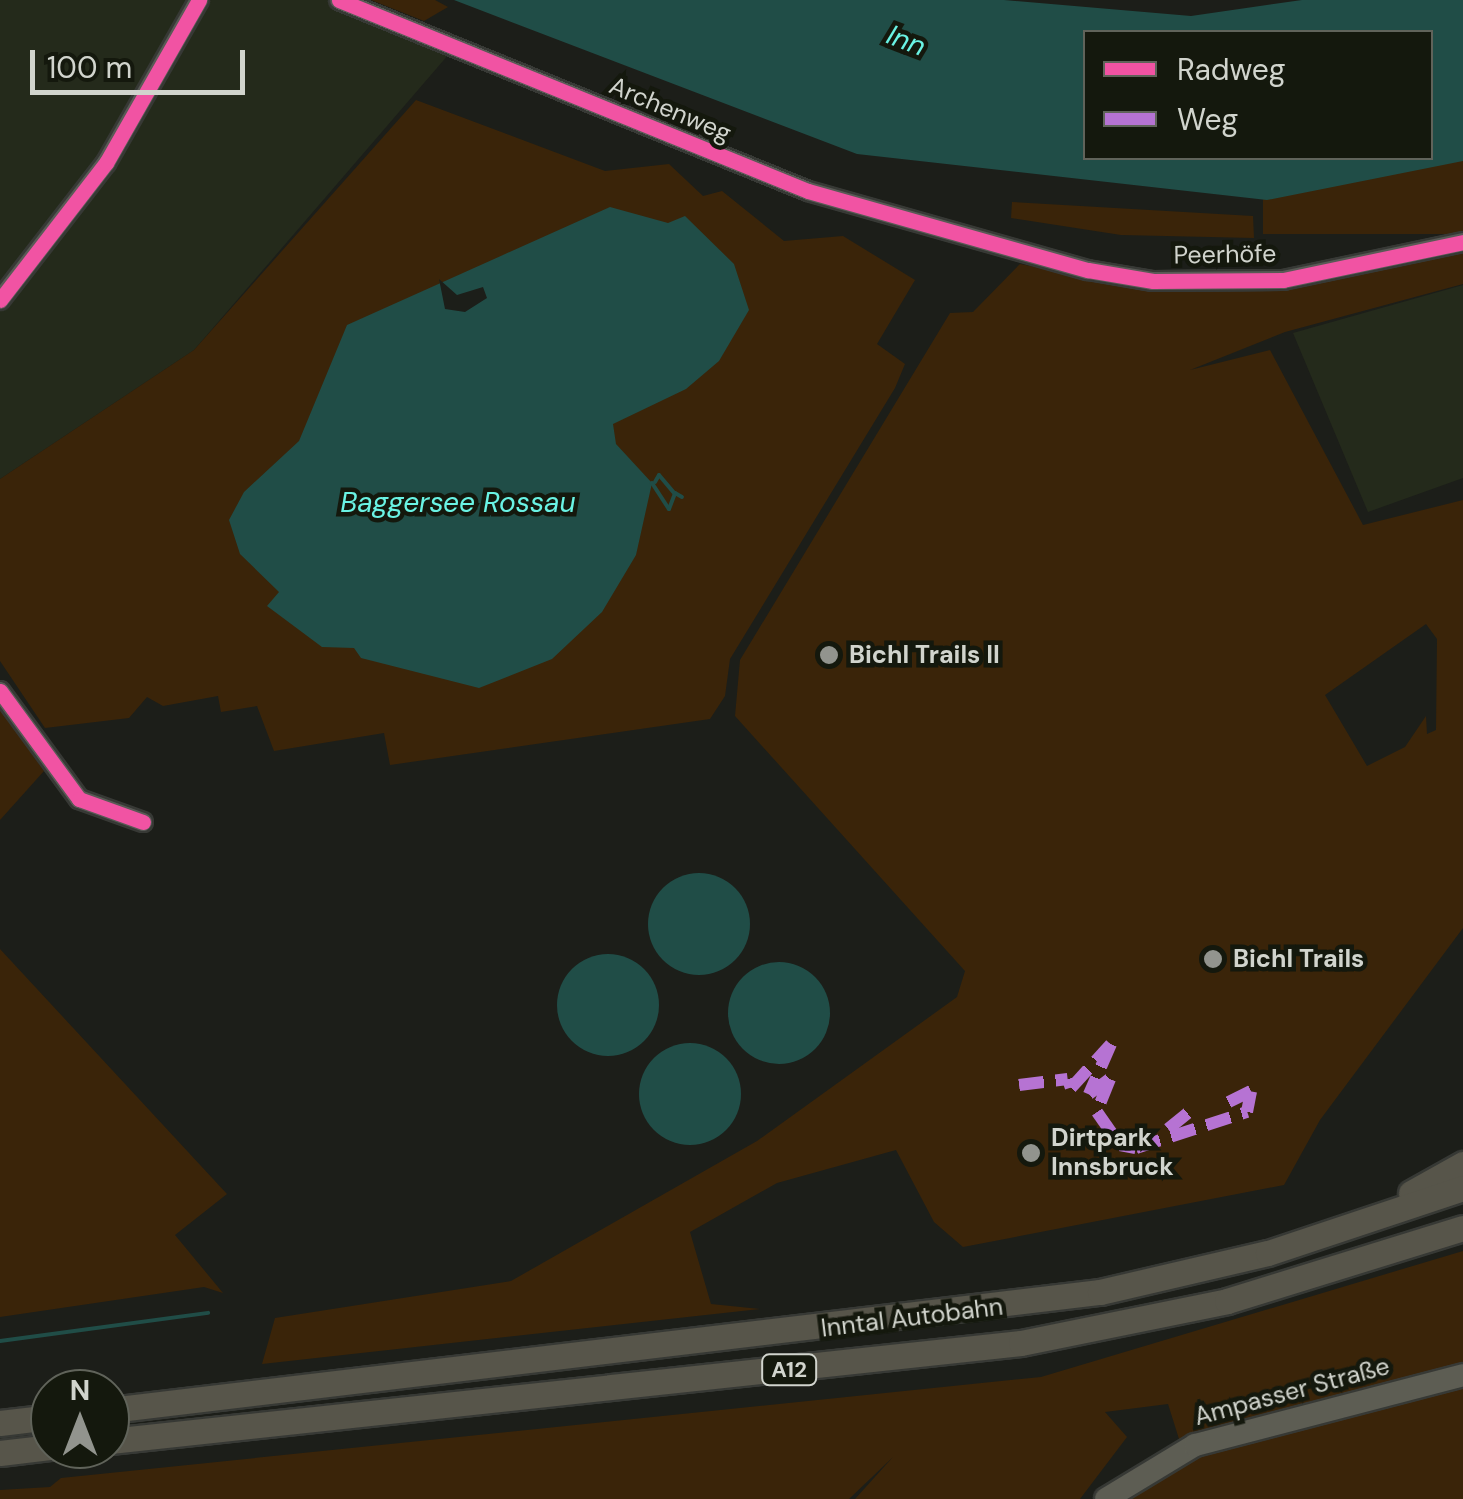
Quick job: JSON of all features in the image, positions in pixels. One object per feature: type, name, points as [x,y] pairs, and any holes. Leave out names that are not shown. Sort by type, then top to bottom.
[{"type":"highway","points":[[1372,1221],[1463,1164]]},
{"type":"highway","name":"Inntal Autobahn","points":[[130,1408],[1100,1292],[1372,1221],[1463,1188]]},
{"type":"highway","name":"Inntal Autobahn","points":[[130,1439],[1021,1342],[1245,1297],[1463,1228]]},
{"type":"highway","points":[[0,1423],[30,1419]]},
{"type":"highway","points":[[0,1452],[30,1449]]},
{"type":"main road","name":"Ampasser Straße","points":[[1106,1499],[1140,1474],[1273,1421],[1463,1375]]},
{"type":"street","points":[[0,300],[106,163],[199,0]]},
{"type":"street","name":"Archenweg","points":[[339,0],[740,167],[988,244]]},
{"type":"street","name":"Peerhöfe","points":[[988,244],[1153,281],[1283,280],[1463,242]]},
{"type":"street","points":[[0,691],[79,799],[144,822]]},
{"type":"shaded area","points":[[0,0],[339,0],[455,47],[194,350],[0,479]]},
{"type":"shaded area","points":[[371,0],[435,0],[448,7],[424,21]]},
{"type":"shaded area","points":[[416,100],[605,171],[669,164],[703,196],[722,191],[784,241],[843,236],[915,280],[877,344],[905,364],[895,388],[730,659],[725,696],[710,719],[390,765],[384,733],[274,751],[257,706],[221,712],[218,696],[163,706],[147,697],[129,718],[45,728],[0,661],[0,479],[194,350]]},
{"type":"shaded area","points":[[1263,161],[1463,161],[1463,234],[1263,234]]},
{"type":"shaded area","points":[[1012,202],[1253,216],[1254,238],[1121,235],[1011,218]]},
{"type":"shaded area","points":[[1463,249],[1463,284],[1285,332],[1190,370],[1270,350],[1363,525],[1463,500],[1463,928],[1320,1120],[1284,1185],[963,1247],[934,1222],[896,1150],[777,1183],[690,1232],[711,1304],[760,1309],[262,1364],[275,1318],[511,1281],[757,1141],[957,997],[965,971],[735,716],[740,660],[950,313],[973,312],[1020,264],[1153,288]],"holes":[[[1426,624],[1437,639],[1436,730],[1427,734],[1426,716],[1405,747],[1367,766],[1325,695]]]},
{"type":"shaded area","points":[[1463,285],[1463,478],[1368,512],[1293,333]]},
{"type":"shaded area","points":[[0,708],[44,771],[0,820]]},
{"type":"shaded area","points":[[0,949],[227,1194],[175,1235],[223,1293],[204,1287],[0,1317]]},
{"type":"shaded area","points":[[1463,1251],[1463,1499],[1121,1499],[1185,1458],[1168,1404],[1105,1412],[1127,1437],[1080,1499],[855,1499],[893,1457],[849,1499],[0,1499],[0,1490],[50,1487],[61,1478],[1041,1377]]},
{"type":"water","name":"Inn","points":[[454,0],[1004,0],[1191,16],[1302,0],[1463,0],[1463,161],[1267,200],[857,154]]},
{"type":"water","name":"Baggersee Rossau","points":[[610,207],[668,223],[685,216],[734,264],[749,310],[719,361],[686,389],[613,424],[616,444],[652,483],[636,555],[602,612],[552,659],[479,688],[361,658],[354,648],[322,647],[267,606],[279,592],[240,554],[229,520],[244,492],[299,441],[347,325]]},
{"type":"water","points":[[699,873],[719,877],[735,888],[746,904],[750,924],[746,944],[735,960],[719,971],[699,975],[679,971],[663,960],[652,944],[648,924],[652,904],[663,888],[679,877]]},
{"type":"water","points":[[608,954],[628,958],[644,969],[655,985],[659,1005],[655,1025],[644,1041],[628,1052],[608,1056],[588,1052],[572,1041],[561,1025],[557,1005],[561,985],[572,969],[588,958]]},
{"type":"water","points":[[779,962],[799,966],[815,977],[826,993],[830,1013],[826,1033],[815,1049],[799,1060],[779,1064],[759,1060],[743,1049],[732,1033],[728,1013],[732,993],[743,977],[759,966]]},
{"type":"water","points":[[690,1043],[710,1047],[726,1058],[737,1074],[741,1094],[737,1114],[726,1130],[710,1141],[690,1145],[670,1141],[654,1130],[643,1114],[639,1094],[643,1074],[654,1058],[670,1047]]},
{"type":"pier","points":[[439,279],[457,295],[483,287],[487,298],[465,312],[445,309]]},
{"type":"waterway","points":[[655,482],[659,475],[675,494]]},
{"type":"waterway","points":[[652,483],[669,509],[675,493],[682,497]]},
{"type":"waterway","points":[[0,1341],[208,1313]]},
{"type":"marked path","points":[[1019,1085],[1068,1079],[1071,1088],[1111,1044],[1089,1094],[1110,1079],[1097,1112],[1120,1145],[1136,1148],[1247,1112],[1251,1091],[1226,1103]]},
{"type":"marked path","points":[[1168,1129],[1194,1108]]},
{"type":"cycle path","points":[[0,300],[106,163],[199,0]]},
{"type":"cycle path","points":[[339,0],[808,191],[1088,270],[1153,281],[1283,280],[1463,242]]},
{"type":"cycle path","points":[[0,691],[79,799],[143,822]]},
{"type":"place","name":"Bichl Trails II","points":[[829,655]]},
{"type":"place","name":"Bichl Trails","points":[[1213,959]]},
{"type":"place","name":"Dirtpark Innsbruck","points":[[1031,1153]]}]
